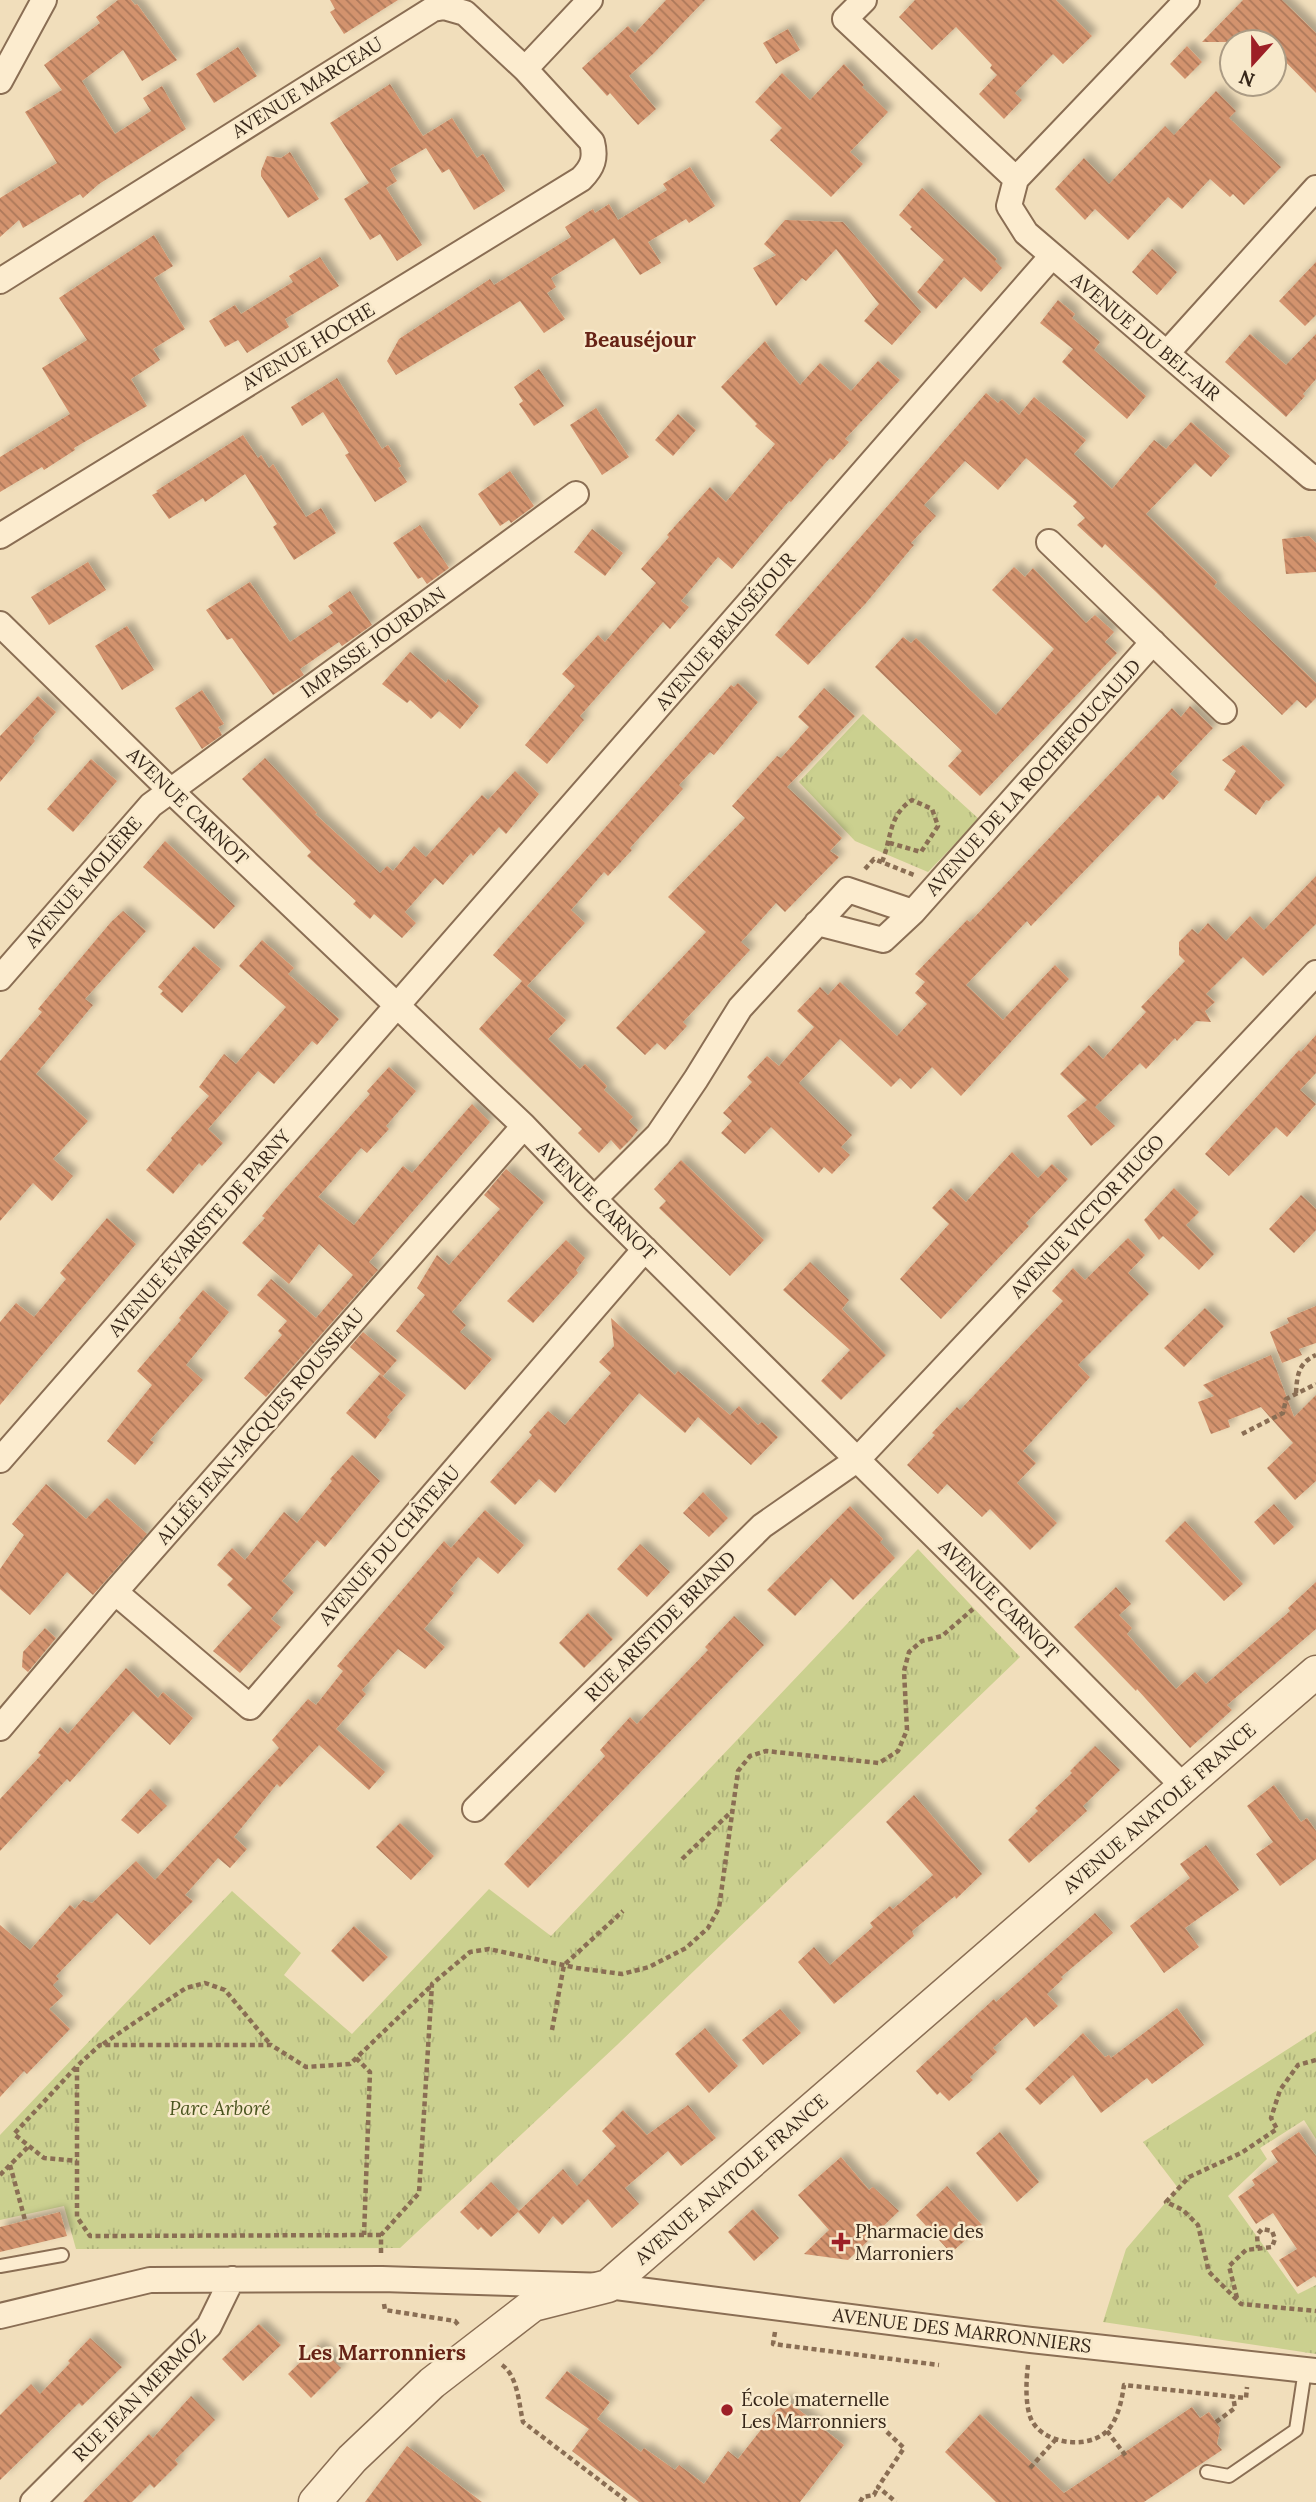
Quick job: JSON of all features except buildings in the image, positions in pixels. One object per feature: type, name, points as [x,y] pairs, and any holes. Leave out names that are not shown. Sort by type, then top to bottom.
[{"type":"street","points":[[0,80],[44,0]]},
{"type":"street","points":[[525,69],[590,0]]},
{"type":"street","points":[[864,0],[845,19],[1016,179],[1187,0]]},
{"type":"street","name":"AVENUE MARCEAU","points":[[0,281],[433,9],[444,7],[465,13],[525,69],[592,142]]},
{"type":"street","name":"AVENUE HOCHE","points":[[0,536],[581,179],[591,169],[595,155],[592,142]]},
{"type":"street","name":"AVENUE DU BEL-AIR","points":[[1016,179],[1010,206],[1026,233],[1051,257],[1314,477]]},
{"type":"street","points":[[1167,353],[1316,188]]},
{"type":"street","name":"AVENUE BEAUSÉJOUR","points":[[398,1005],[1051,257]]},
{"type":"street","name":"IMPASSE JOURDAN","points":[[170,790],[576,494]]},
{"type":"street","name":"AVENUE DE LA ROCHEFOUCAULD","points":[[1049,542],[1224,711]]},
{"type":"street","name":"AVENUE CARNOT","points":[[0,624],[170,790],[524,1126],[594,1199],[992,1592],[1182,1786]]},
{"type":"street","name":"AVENUE DE LA ROCHEFOUCAULD","points":[[817,923],[883,940],[913,912],[1153,642]]},
{"type":"street","name":"AVENUE MOLIÈRE","points":[[0,978],[151,805],[170,790]]},
{"type":"street","points":[[594,1199],[658,1135],[740,1008],[848,891]]},
{"type":"street","name":"AVENUE DE LA ROCHEFOUCAULD","points":[[848,891],[913,912]]},
{"type":"street","name":"AVENUE VICTOR HUGO","points":[[858,1459],[1316,973]]},
{"type":"street","name":"AVENUE ÉVARISTE DE PARNY","points":[[0,1460],[398,1005]]},
{"type":"street","name":"ALLÉE JEAN-JACQUES ROUSSEAU","points":[[0,1728],[115,1592],[524,1126]]},
{"type":"street","name":"AVENUE DU CHÂTEAU","points":[[115,1592],[250,1707],[645,1249]]},
{"type":"street","name":"RUE ARISTIDE BRIAND","points":[[475,1809],[762,1526],[858,1459]]},
{"type":"street","name":"AVENUE ANATOLE FRANCE","points":[[608,2286],[1316,1671]]},
{"type":"street","name":"RUE JEAN MERMOZ","points":[[33,2502],[209,2326],[232,2278]]},
{"type":"street","points":[[0,2314],[149,2280],[382,2279],[608,2286]]},
{"type":"street","points":[[315,2502],[352,2459],[432,2383],[533,2305],[608,2286]]},
{"type":"street","name":"AVENUE DES MARRONNIERS","points":[[608,2286],[1031,2340],[1310,2371]]},
{"type":"lane","points":[[0,2266],[62,2255]]},
{"type":"lane","points":[[1207,2472],[1229,2476],[1296,2430],[1310,2371]]},
{"type":"path","points":[[882,862],[890,843],[891,827],[900,808],[912,800],[932,809],[938,826],[921,852],[890,843]]},
{"type":"path","points":[[848,891],[874,859],[938,884]]},
{"type":"path","points":[[1296,1394],[1297,1373],[1307,1359],[1316,1354]]},
{"type":"path","points":[[1242,1434],[1283,1413],[1286,1399],[1316,1384]]},
{"type":"path","points":[[77,2161],[44,2158],[13,2134],[100,2045],[186,1988],[205,1983],[225,1990],[271,2045],[306,2067],[350,2064],[432,1984],[470,1952],[489,1949],[622,1974],[649,1967],[686,1948],[708,1928],[719,1908],[738,1771],[750,1756],[766,1751],[880,1763],[898,1751],[907,1730],[904,1671],[909,1652],[922,1641],[942,1636],[992,1592]]},
{"type":"path","points":[[682,1859],[733,1811]]},
{"type":"path","points":[[552,2030],[564,1965],[622,1911]]},
{"type":"path","points":[[382,2279],[381,2235],[419,2193],[432,1984]]},
{"type":"path","points":[[100,2045],[271,2045]]},
{"type":"path","points":[[356,2058],[370,2072],[364,2235]]},
{"type":"path","points":[[1316,2060],[1298,2065],[1280,2090],[1270,2118],[1277,2129],[1241,2153],[1189,2177],[1166,2202],[1183,2210],[1198,2225],[1209,2272],[1241,2304],[1316,2311]]},
{"type":"path","points":[[77,2066],[77,2217],[90,2236],[381,2235]]},
{"type":"path","points":[[0,2175],[29,2146]]},
{"type":"path","points":[[10,2165],[25,2220]]},
{"type":"path","points":[[1238,2299],[1229,2266],[1246,2250],[1272,2247],[1275,2239],[1272,2231],[1262,2229],[1257,2235],[1258,2248]]},
{"type":"path","points":[[778,2307],[773,2344],[939,2365]]},
{"type":"path","points":[[385,2310],[455,2321],[476,2348],[507,2369],[514,2382],[523,2423],[628,2502]]},
{"type":"path","points":[[1031,2340],[1027,2370],[1028,2408],[1032,2423],[1040,2430],[1073,2444],[1097,2438],[1112,2426],[1121,2406],[1124,2385],[1246,2398],[1250,2364]]},
{"type":"path","points":[[1216,2422],[1235,2408],[1233,2396]]},
{"type":"path","points":[[1107,2431],[1126,2456]]},
{"type":"path","points":[[860,2502],[863,2497],[874,2495],[904,2448],[887,2432]]},
{"type":"path","points":[[1030,2468],[1056,2438]]},
{"type":"path","points":[[878,2487],[896,2502]]},
{"type":"green space","points":[[863,714],[979,819],[928,872],[855,841],[799,782]]},
{"type":"green space","name":"Parc Arboré","points":[[918,1549],[1020,1657],[617,2045],[400,2248],[76,2249],[64,2206],[0,2220],[0,2135],[232,1891],[301,1953],[284,1975],[352,2034],[489,1889],[551,1936]]},
{"type":"green space","points":[[1316,2031],[1316,2139],[1304,2120],[1260,2148],[1267,2159],[1228,2196],[1298,2294],[1316,2285],[1316,2354],[1103,2322],[1126,2249],[1178,2188],[1143,2142]]},
{"type":"place","name":"Pharmacie des Marroniers","points":[[841,2242]]},
{"type":"place","name":"École maternelle Les Marronniers","points":[[727,2410]]},
{"type":"district","name":"Beauséjour","points":[[640,339]]},
{"type":"district","name":"Les Marronniers","points":[[382,2352]]}]
